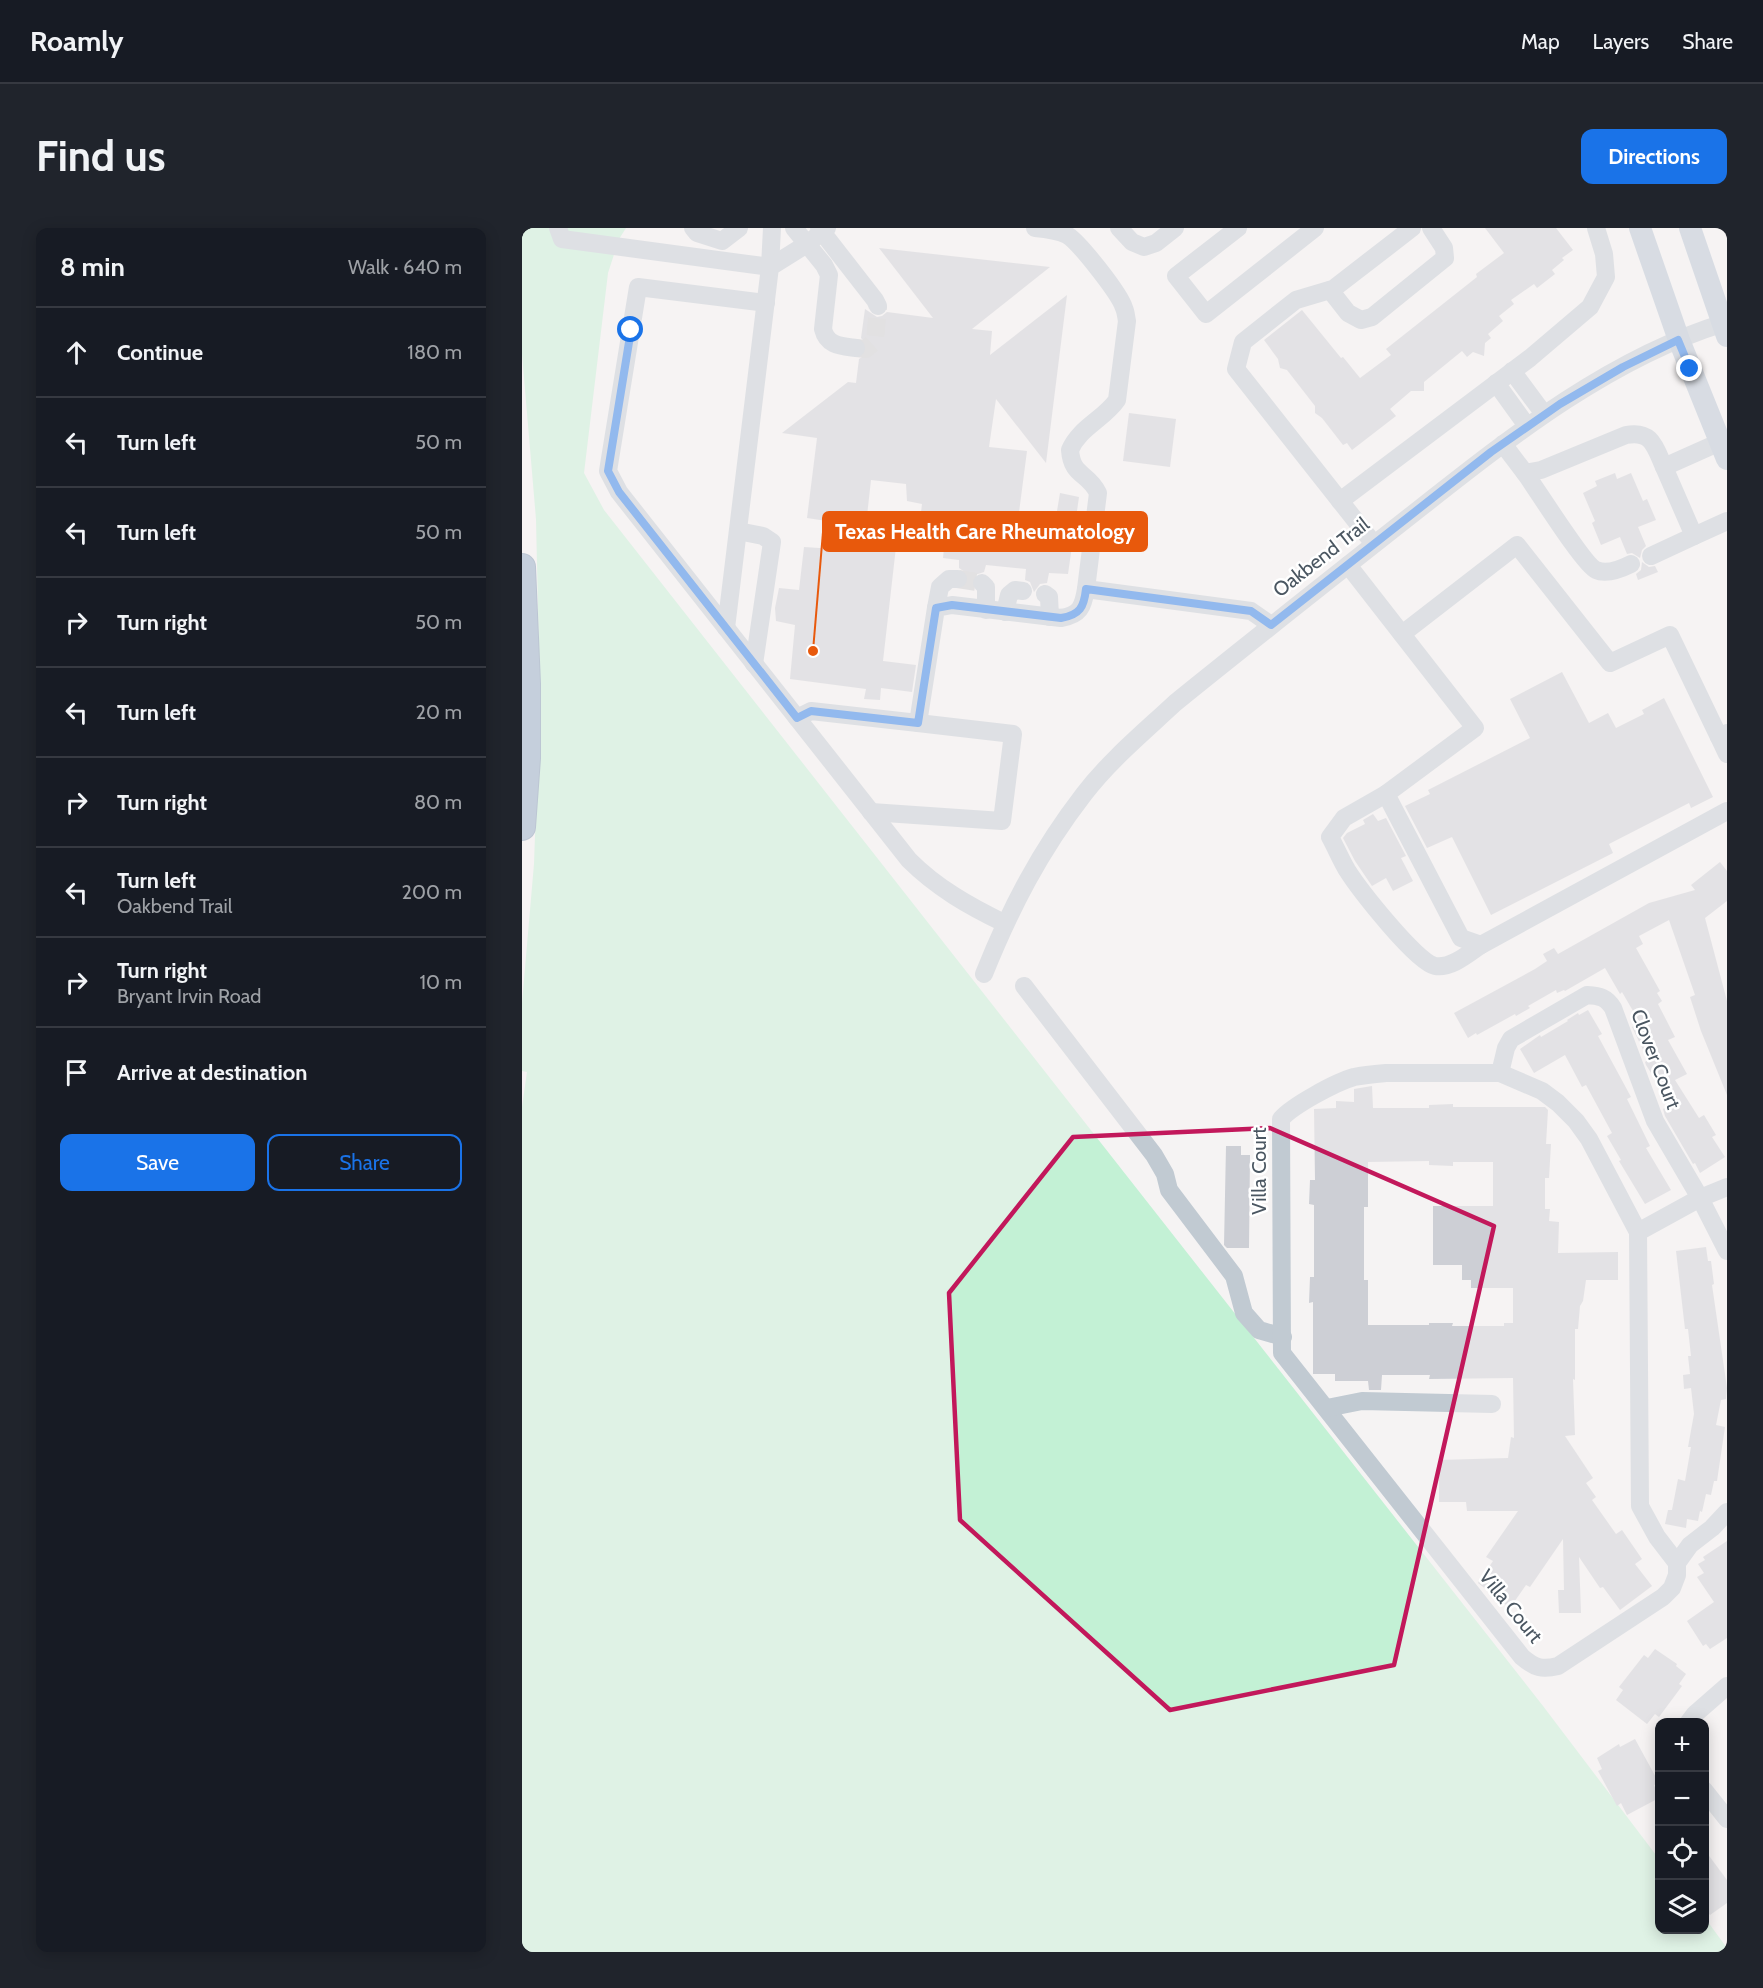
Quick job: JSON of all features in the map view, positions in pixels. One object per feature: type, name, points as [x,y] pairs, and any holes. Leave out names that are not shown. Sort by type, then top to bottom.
[{"type":"highway","points":[[522,567],[527,758],[522,827]]},
{"type":"main road","points":[[1640,228],[1678,340],[1724,450]]},
{"type":"main road","points":[[1690,228],[1725,327]]},
{"type":"street","points":[[558,228],[562,239],[770,267],[807,244],[823,229],[878,306]]},
{"type":"street","points":[[698,230],[722,241],[740,228]]},
{"type":"street","points":[[726,628],[766,303],[772,228]]},
{"type":"street","points":[[794,228],[824,265],[829,275],[823,329],[825,336],[835,345],[856,348]]},
{"type":"street","points":[[936,608],[952,605],[1050,617],[1071,617],[1084,604],[1098,493],[1090,481],[1074,468],[1070,450],[1079,435],[1112,408],[1118,400],[1127,321],[1125,309],[1119,298],[1078,244],[1055,229],[1035,228]]},
{"type":"street","points":[[1119,228],[1132,242],[1144,247],[1156,243],[1175,228]]},
{"type":"street","points":[[1238,228],[1176,276],[1206,314],[1315,228]]},
{"type":"street","points":[[1374,544],[1236,369],[1243,342],[1296,300],[1330,290],[1412,228]]},
{"type":"street","points":[[1330,290],[1348,313],[1361,320],[1372,317],[1445,258],[1444,248],[1431,228]]},
{"type":"street","points":[[1340,501],[1512,371],[1590,308],[1606,277],[1604,254],[1596,228]]},
{"type":"street","points":[[766,303],[638,287],[608,471],[619,492],[909,860],[937,886],[1004,923]]},
{"type":"street","name":"Oakbend Trail","points":[[984,974],[1004,923],[1041,856],[1085,793],[1127,747],[1175,703],[1374,544],[1544,414],[1623,367],[1678,340],[1725,327]]},
{"type":"street","points":[[1512,371],[1544,414]]},
{"type":"street","points":[[1496,383],[1527,426]]},
{"type":"street","points":[[1525,473],[1541,470],[1626,435],[1638,433],[1648,438],[1653,444],[1694,536]]},
{"type":"street","points":[[1503,444],[1594,570],[1605,573],[1631,564]]},
{"type":"street","points":[[1664,467],[1724,450]]},
{"type":"street","points":[[1651,556],[1727,522]]},
{"type":"street","points":[[738,531],[763,536],[772,542],[754,664]]},
{"type":"street","points":[[1402,634],[1517,545],[1610,663],[1670,635],[1724,742]]},
{"type":"street","points":[[1348,565],[1475,728],[1386,794],[1344,818],[1330,837],[1347,871],[1419,957],[1435,966],[1450,964],[1727,811]]},
{"type":"street","points":[[918,723],[940,587],[950,579],[958,579]]},
{"type":"street","points":[[982,582],[986,587],[986,609]]},
{"type":"street","points":[[1086,589],[1251,611],[1271,625]]},
{"type":"street","points":[[1005,612],[1009,596],[1015,590],[1023,591]]},
{"type":"street","points":[[1045,594],[1049,597],[1050,617]]},
{"type":"street","points":[[797,718],[811,711],[1012,734],[1002,821],[871,812]]},
{"type":"street","points":[[1386,794],[1461,939],[1481,945]]},
{"type":"street","points":[[1024,986],[1155,1155],[1165,1174],[1169,1190],[1234,1276],[1244,1313],[1259,1330],[1283,1337]]},
{"type":"street","name":"Clover Court","points":[[1500,1073],[1506,1048],[1511,1039],[1587,995],[1599,996],[1608,1000],[1655,1121],[1700,1198]]},
{"type":"street","name":"Villa Court","points":[[1386,1073],[1500,1073],[1542,1091],[1576,1121],[1589,1139],[1638,1232],[1640,1506],[1656,1537],[1677,1563],[1677,1575],[1672,1588],[1663,1597],[1558,1666],[1545,1669],[1533,1667],[1502,1633],[1282,1353],[1280,1132],[1281,1119],[1287,1111],[1340,1082],[1354,1077],[1386,1073]]},
{"type":"street","points":[[1638,1232],[1700,1198],[1727,1187]]},
{"type":"street","points":[[1700,1198],[1727,1251]]},
{"type":"street","points":[[1327,1408],[1362,1401],[1492,1404]]},
{"type":"street","points":[[1677,1563],[1690,1545],[1712,1528],[1727,1512]]},
{"type":"street","points":[[1692,1718],[1727,1686]]},
{"type":"street","points":[[1709,1796],[1727,1819]]},
{"type":"highlighted area","points":[[1270,1128],[1494,1226],[1394,1665],[1170,1710],[960,1520],[949,1293],[1073,1137]]},
{"type":"green space","points":[[522,228],[626,228],[619,239],[608,273],[584,473],[604,510],[1543,1706],[1655,1854],[1655,1934],[1709,1934],[1709,1923],[1727,1948],[1727,1952],[522,1952],[522,1107],[527,1072],[522,1071],[522,1003],[534,864],[540,698],[536,519],[522,354]]},
{"type":"building","points":[[1485,228],[1556,228],[1573,250],[1552,270],[1555,274],[1537,288],[1534,284],[1511,300],[1514,304],[1499,316],[1503,321],[1488,334],[1491,338],[1485,343],[1484,356],[1473,352],[1467,357],[1462,351],[1424,382],[1424,391],[1411,391],[1390,409],[1396,416],[1352,450],[1347,443],[1343,445],[1322,418],[1315,413],[1315,406],[1287,370],[1280,368],[1278,359],[1264,340],[1302,310],[1360,378],[1391,355],[1386,349],[1504,253]]},
{"type":"building","points":[[879,248],[1050,267],[972,329],[992,331],[990,355],[1067,295],[1046,463],[996,399],[989,447],[1027,451],[1018,520],[1055,523],[1060,493],[1079,497],[1068,574],[1049,573],[1047,583],[1040,584],[1034,592],[1030,582],[1025,580],[1026,569],[986,565],[984,572],[975,575],[971,580],[971,586],[967,585],[968,574],[959,568],[959,560],[943,558],[944,548],[917,545],[922,504],[907,501],[906,484],[871,480],[865,534],[897,538],[883,661],[916,665],[912,692],[881,688],[880,700],[864,699],[866,689],[790,679],[795,625],[776,621],[775,608],[779,588],[799,590],[804,547],[850,550],[853,525],[807,518],[817,438],[782,433],[848,382],[856,383],[859,359],[865,355],[867,349],[866,343],[861,338],[865,309],[877,317],[887,312],[933,318]]},
{"type":"building","points":[[1129,413],[1176,419],[1170,467],[1123,461]]},
{"type":"building","points":[[1615,473],[1617,479],[1631,473],[1643,501],[1647,499],[1656,520],[1638,527],[1646,546],[1640,558],[1632,553],[1627,554],[1620,537],[1601,545],[1592,523],[1595,521],[1583,493],[1597,486],[1595,481]]},
{"type":"building","points":[[1642,562],[1649,567],[1655,566],[1658,572],[1638,580],[1636,574],[1641,570]]},
{"type":"building","points":[[1562,672],[1589,723],[1608,713],[1616,728],[1644,714],[1642,710],[1664,698],[1713,797],[1691,808],[1689,803],[1609,844],[1613,853],[1491,915],[1452,837],[1427,848],[1405,806],[1430,794],[1428,790],[1530,738],[1510,699]]},
{"type":"building","points":[[1373,814],[1378,821],[1386,818],[1406,856],[1401,858],[1413,881],[1393,891],[1386,878],[1372,886],[1343,838],[1347,833],[1365,824],[1363,820]]},
{"type":"building","points":[[1720,862],[1727,871],[1727,901],[1705,918],[1727,1001],[1727,1095],[1701,1031],[1690,997],[1695,995],[1669,920],[1639,936],[1643,944],[1636,948],[1660,991],[1657,993],[1662,1001],[1658,1004],[1675,1037],[1668,1040],[1687,1074],[1675,1080],[1699,1118],[1704,1115],[1716,1135],[1712,1137],[1725,1157],[1700,1173],[1665,1116],[1663,1109],[1672,1103],[1656,1074],[1653,1076],[1646,1065],[1645,1062],[1648,1060],[1632,1027],[1640,1023],[1605,968],[1565,991],[1557,993],[1556,990],[1528,1006],[1530,1008],[1516,1016],[1515,1014],[1468,1038],[1454,1013],[1535,969],[1547,961],[1543,954],[1554,948],[1558,954],[1649,903],[1695,890],[1691,885]]},
{"type":"building","points":[[1588,1010],[1602,1034],[1598,1036],[1631,1097],[1627,1099],[1650,1146],[1646,1148],[1671,1190],[1645,1204],[1607,1136],[1612,1133],[1586,1085],[1582,1087],[1565,1055],[1534,1073],[1520,1049],[1578,1013],[1579,1015]]},
{"type":"building","points":[[1372,1086],[1373,1108],[1429,1108],[1429,1105],[1453,1104],[1453,1107],[1545,1107],[1548,1110],[1546,1144],[1551,1144],[1549,1178],[1545,1178],[1545,1209],[1550,1209],[1549,1221],[1559,1222],[1558,1253],[1618,1252],[1618,1280],[1586,1280],[1578,1329],[1575,1329],[1575,1380],[1573,1379],[1575,1435],[1565,1436],[1593,1478],[1586,1483],[1596,1497],[1592,1500],[1616,1534],[1622,1530],[1642,1559],[1635,1564],[1652,1586],[1620,1610],[1603,1587],[1600,1588],[1579,1557],[1581,1613],[1559,1613],[1558,1590],[1564,1590],[1563,1539],[1530,1587],[1526,1585],[1510,1608],[1478,1583],[1493,1561],[1486,1557],[1518,1511],[1467,1511],[1466,1502],[1439,1502],[1439,1460],[1508,1458],[1511,1437],[1514,1438],[1513,1378],[1429,1379],[1430,1375],[1382,1375],[1381,1390],[1369,1390],[1368,1381],[1335,1381],[1335,1374],[1313,1374],[1313,1302],[1309,1303],[1310,1277],[1314,1277],[1314,1205],[1309,1204],[1310,1180],[1315,1180],[1314,1109],[1336,1108],[1336,1101],[1354,1102],[1354,1089]],"holes":[[[1429,1161],[1429,1165],[1453,1166],[1453,1162],[1493,1162],[1493,1206],[1433,1206],[1433,1265],[1462,1265],[1462,1280],[1471,1280],[1471,1288],[1513,1288],[1513,1323],[1504,1323],[1504,1326],[1452,1326],[1453,1323],[1368,1325],[1368,1280],[1364,1280],[1364,1207],[1368,1207],[1368,1162]]]},
{"type":"building","points":[[1226,1146],[1241,1146],[1241,1155],[1250,1155],[1249,1248],[1227,1248],[1224,1245]]},
{"type":"building","points":[[1706,1247],[1708,1261],[1711,1261],[1714,1284],[1712,1285],[1727,1388],[1726,1399],[1721,1400],[1716,1425],[1725,1427],[1717,1481],[1714,1481],[1711,1495],[1706,1494],[1698,1521],[1687,1519],[1686,1528],[1665,1524],[1668,1510],[1672,1510],[1678,1479],[1685,1481],[1694,1414],[1691,1388],[1684,1389],[1683,1375],[1690,1374],[1688,1356],[1691,1356],[1688,1329],[1685,1329],[1676,1251]]},
{"type":"building","points":[[1727,1541],[1727,1638],[1710,1649],[1706,1644],[1703,1646],[1687,1621],[1714,1602],[1697,1577],[1704,1573],[1698,1564],[1705,1560],[1703,1557]]},
{"type":"building","points":[[1655,1649],[1677,1664],[1676,1666],[1686,1674],[1679,1684],[1682,1686],[1659,1717],[1655,1714],[1647,1724],[1616,1700],[1623,1690],[1619,1687],[1644,1655],[1648,1658]]},
{"type":"building","points":[[1635,1739],[1655,1776],[1655,1800],[1627,1815],[1621,1803],[1617,1806],[1598,1771],[1602,1769],[1597,1758],[1619,1744],[1620,1747]]},
{"type":"building","points":[[1709,1856],[1727,1880],[1727,1903],[1710,1915]]},
{"type":"tunnel","points":[[856,348],[866,349],[875,341],[878,306]]},
{"type":"tunnel","points":[[958,579],[982,583]]},
{"type":"place","name":"Texas Health Care Rheumatology","points":[[813,651]]},
{"type":"route","points":[[631,330],[608,471],[619,492],[797,718],[811,711],[918,723],[936,608],[952,605],[1061,618],[1071,617],[1084,604],[1086,589],[1251,611],[1271,625],[1491,452],[1560,404],[1623,367],[1678,340],[1690,369]]}]
